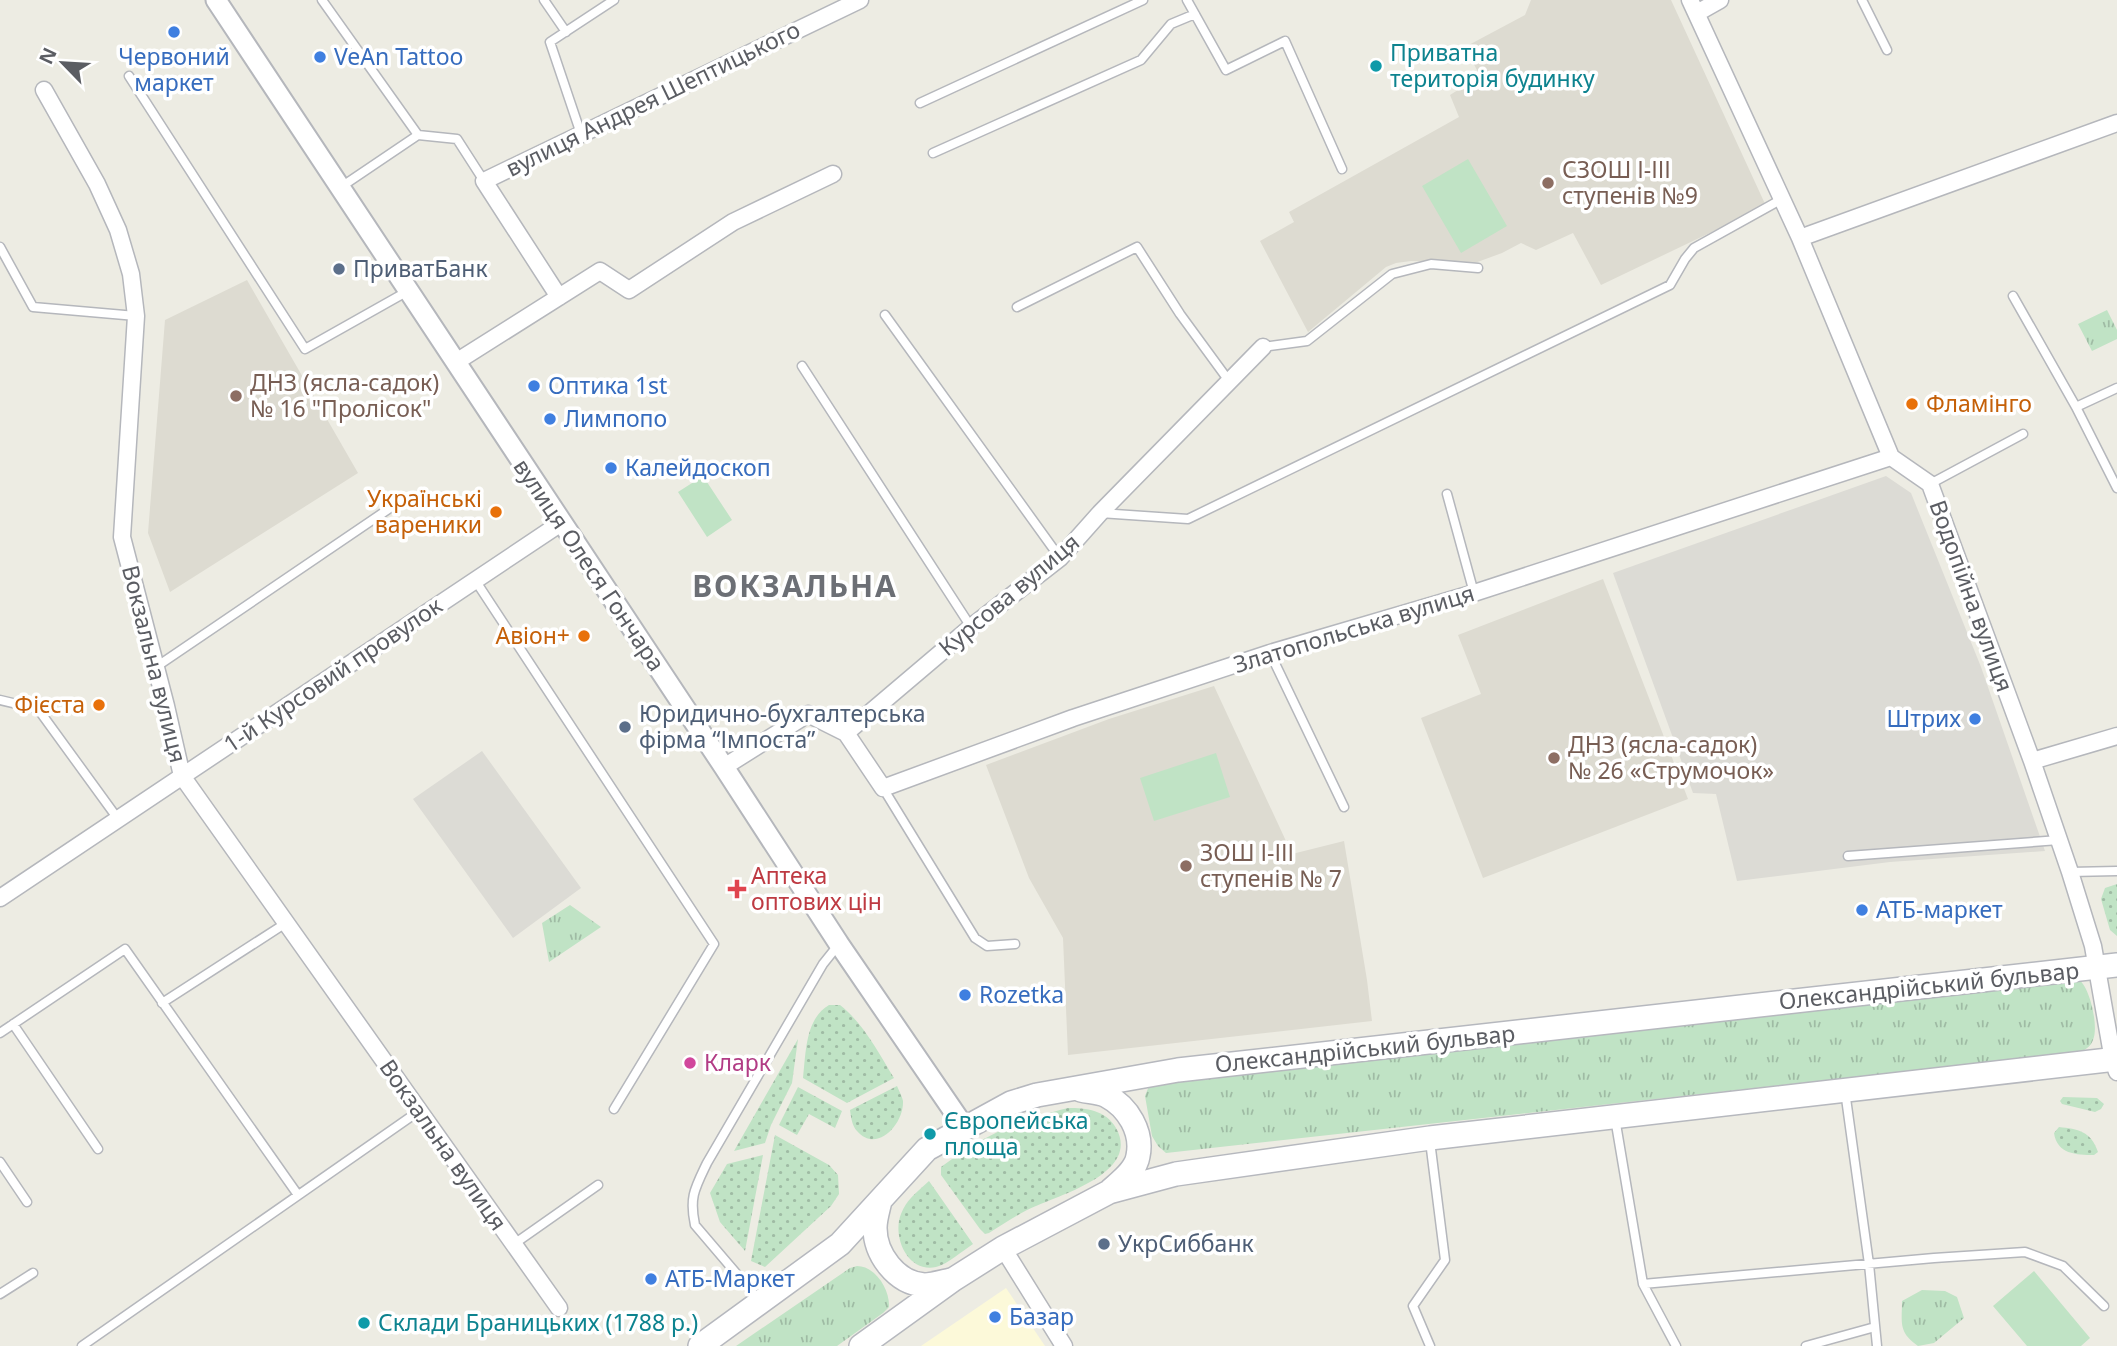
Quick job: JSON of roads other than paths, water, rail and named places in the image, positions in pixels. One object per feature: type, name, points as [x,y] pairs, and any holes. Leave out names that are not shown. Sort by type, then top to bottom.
[{"type":"main road","name":"Олександрійський бульвар","points":[[700,1346],[840,1244],[927,1149],[1011,1103],[1037,1095],[1159,1072],[2107,966]]},
{"type":"main road","points":[[861,1346],[954,1279],[1003,1248],[1109,1192],[1188,1172],[1430,1139],[1845,1091],[2116,1064]]},
{"type":"main road","points":[[1070,1088],[1105,1095],[1124,1107],[1134,1123],[1139,1157],[1129,1174],[1109,1192]]},
{"type":"main road","points":[[880,1201],[874,1225],[876,1243],[890,1268],[909,1282],[926,1285],[954,1279]]},
{"type":"street","name":"вулиця Олеся Гончара","points":[[216,0],[839,944],[965,1128]]},
{"type":"street","name":"вулиця Андрея Шептицького","points":[[484,181],[860,0]]},
{"type":"street","points":[[1720,0],[1694,6],[1800,238],[1891,457]]},
{"type":"street","name":"Вокзальна вулиця","points":[[44,90],[97,184],[118,230],[131,274],[136,316],[122,537],[182,776],[559,1308]]},
{"type":"street","points":[[1800,238],[2117,123]]},
{"type":"street","points":[[456,362],[600,271],[629,290],[733,222],[833,174]]},
{"type":"street","points":[[484,181],[559,297]]},
{"type":"street","name":"Курсова вулиця","points":[[846,733],[971,627],[1060,558],[1100,513],[1264,347]]},
{"type":"street","name":"Водопійна вулиця","points":[[1891,457],[1930,484],[2032,761],[2093,946],[2107,966],[2116,1064]]},
{"type":"street","name":"Златопольська вулиця","points":[[883,788],[1073,718],[1270,653],[1474,593],[1891,457]]},
{"type":"street","name":"1-й Курсовий провулок","points":[[0,898],[561,523]]},
{"type":"street","points":[[724,766],[808,714],[846,733],[883,788]]},
{"type":"street","points":[[2032,761],[2117,736]]},
{"type":"street","points":[[1003,1248],[1064,1346]]},
{"type":"lane","points":[[322,0],[418,135]]},
{"type":"lane","points":[[544,0],[566,32]]},
{"type":"lane","points":[[581,134],[550,42],[614,0]]},
{"type":"lane","points":[[919,103],[1143,0]]},
{"type":"lane","points":[[1187,0],[1226,70],[1284,41],[1342,169]]},
{"type":"lane","points":[[1862,0],[1887,50]]},
{"type":"lane","points":[[933,153],[1141,60],[1171,24],[1195,14]]},
{"type":"lane","points":[[129,76],[305,349],[408,291]]},
{"type":"lane","points":[[341,187],[418,135],[457,139],[484,181]]},
{"type":"lane","points":[[1100,513],[1188,519],[1670,285],[1694,248],[1782,199]]},
{"type":"lane","points":[[0,247],[33,307],[136,316]]},
{"type":"lane","points":[[1017,307],[1137,247],[1228,381]]},
{"type":"lane","points":[[1264,347],[1307,341],[1392,274],[1431,264],[1478,268]]},
{"type":"lane","points":[[2013,296],[2076,407],[2117,488]]},
{"type":"lane","points":[[885,315],[1060,558]]},
{"type":"lane","points":[[802,366],[971,627]]},
{"type":"lane","points":[[2076,407],[2117,388]]},
{"type":"lane","points":[[1930,484],[2023,434]]},
{"type":"lane","points":[[1447,494],[1474,593]]},
{"type":"lane","points":[[156,667],[393,506]]},
{"type":"lane","points":[[475,580],[714,944],[614,1109]]},
{"type":"lane","points":[[1270,653],[1344,807]]},
{"type":"lane","points":[[0,700],[38,709],[118,819]]},
{"type":"lane","points":[[883,788],[975,938],[988,946],[1015,944]]},
{"type":"lane","points":[[1848,856],[2059,840]]},
{"type":"lane","points":[[2070,872],[2117,871]]},
{"type":"lane","points":[[162,1003],[286,923]]},
{"type":"lane","points":[[761,1303],[695,1225],[693,1192],[707,1163],[823,964],[839,944]]},
{"type":"lane","points":[[0,1033],[125,949],[298,1195]]},
{"type":"lane","points":[[13,1024],[98,1149]]},
{"type":"lane","points":[[1845,1091],[1869,1264],[1877,1346]]},
{"type":"lane","points":[[82,1346],[419,1111]]},
{"type":"lane","points":[[1615,1118],[1643,1284],[1676,1346]]},
{"type":"lane","points":[[1430,1139],[1445,1260],[1413,1306],[1430,1346]]},
{"type":"lane","points":[[0,1162],[27,1202]]},
{"type":"lane","points":[[514,1244],[598,1185]]},
{"type":"lane","points":[[1643,1284],[2025,1252],[2063,1266],[2104,1306]]},
{"type":"lane","points":[[0,1294],[33,1273]]},
{"type":"lane","points":[[1806,1346],[1875,1326]]},
{"type":"place","name":"Червоний маркет","points":[[174,32]]},
{"type":"place","name":"VeAn Tattoo","points":[[320,57]]},
{"type":"place","name":"Приватна територія будинку","points":[[1376,66]]},
{"type":"place","name":"СЗОШ І-ІІІ ступенів №9","points":[[1548,183]]},
{"type":"place","name":"ПриватБанк","points":[[339,269]]},
{"type":"place","name":"Оптика 1st","points":[[534,386]]},
{"type":"place","name":"ДНЗ (ясла-садок) № 16 \"Пролісок\"","points":[[236,396]]},
{"type":"place","name":"Фламінго","points":[[1912,404]]},
{"type":"place","name":"Лимпопо","points":[[550,419]]},
{"type":"place","name":"Калейдоскоп","points":[[611,468]]},
{"type":"place","name":"Українські вареники","points":[[496,512]]},
{"type":"place","name":"Авіон+","points":[[584,636]]},
{"type":"place","name":"Фієста","points":[[99,705]]},
{"type":"place","name":"Штрих","points":[[1975,719]]},
{"type":"place","name":"Юридично-бухгалтерська фірма “Імпоста”","points":[[625,727]]},
{"type":"place","name":"ДНЗ (ясла-садок) № 26 «Струмочок»","points":[[1554,758]]},
{"type":"place","name":"ЗОШ І-ІІІ ступенів № 7","points":[[1186,866]]},
{"type":"place","name":"Аптека оптових цін","points":[[737,889]]},
{"type":"place","name":"АТБ-маркет","points":[[1862,910]]},
{"type":"place","name":"Rozetka","points":[[965,995]]},
{"type":"place","name":"Кларк","points":[[690,1063]]},
{"type":"place","name":"Європейська площа","points":[[930,1134]]},
{"type":"place","name":"УкрСиббанк","points":[[1104,1244]]},
{"type":"place","name":"АТБ-Маркет","points":[[651,1279]]},
{"type":"place","name":"Базар","points":[[995,1317]]},
{"type":"place","name":"Склади Браницьких (1788 р.)","points":[[364,1323]]},
{"type":"district","name":"ВОКЗАЛЬНА","points":[[795,587]]}]
